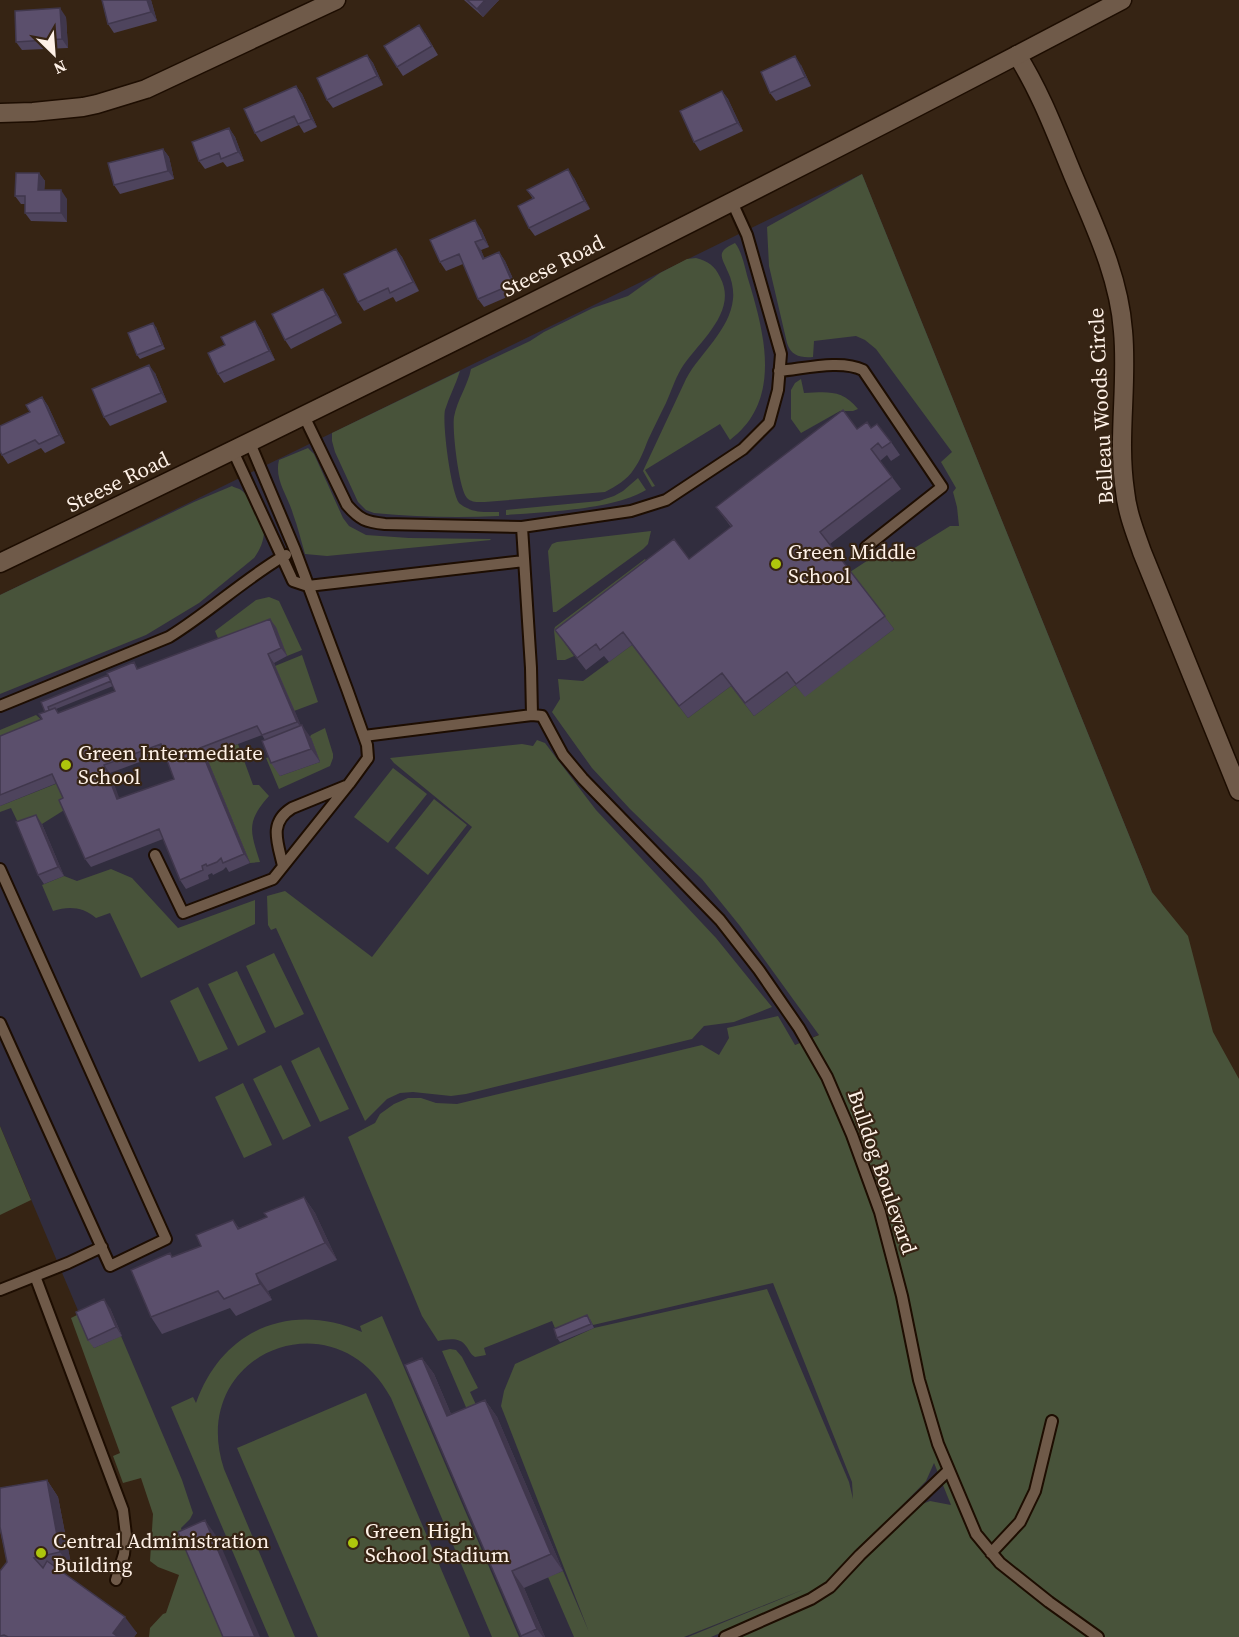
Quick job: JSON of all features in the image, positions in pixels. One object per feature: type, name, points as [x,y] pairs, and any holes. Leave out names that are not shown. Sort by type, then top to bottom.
[{"type":"street","points":[[0,113],[90,106],[146,89],[336,0]]},
{"type":"street","name":"Steese Road","points":[[0,564],[250,443],[732,202],[1122,0]]},
{"type":"street","name":"Belleau Woods Circle","points":[[1017,55],[1032,79],[1048,114],[1113,277],[1123,331],[1123,469],[1130,520],[1239,791]]},
{"type":"lane","points":[[303,416],[347,505],[357,516],[368,522],[522,527],[631,511],[666,500],[743,449],[769,423],[778,390],[781,354],[747,235],[732,202]]},
{"type":"lane","points":[[780,371],[844,365],[856,366],[863,370],[942,487],[866,547]]},
{"type":"lane","points":[[155,855],[183,913],[273,879],[368,758],[364,736],[296,550],[250,443]]},
{"type":"lane","points":[[233,451],[293,580],[307,581],[524,561]]},
{"type":"lane","points":[[364,736],[537,716],[531,668],[522,527]]},
{"type":"lane","points":[[0,706],[169,637],[265,567],[296,550]]},
{"type":"lane","name":"Bulldog Boulevard","points":[[537,716],[563,755],[583,779],[720,920],[759,970],[799,1028],[827,1077],[852,1135],[880,1212],[902,1296],[919,1380],[938,1444],[976,1533],[1000,1563],[1098,1637]]},
{"type":"lane","points":[[283,866],[276,833],[279,818],[292,808],[349,784]]},
{"type":"lane","points":[[0,869],[166,1239],[110,1266],[0,1023]]},
{"type":"lane","points":[[0,1290],[102,1247]]},
{"type":"lane","points":[[34,1276],[123,1510],[126,1535],[124,1554],[116,1580]]},
{"type":"lane","points":[[991,1553],[1020,1522],[1035,1491],[1052,1421]]},
{"type":"lane","points":[[725,1637],[811,1599],[830,1587],[949,1470]]},
{"type":"shaded area","points":[[862,174],[1152,892],[795,1045],[919,1426],[953,1509],[930,1637],[216,1637],[0,1126],[0,595]]},
{"type":"green space","points":[[862,174],[1152,892],[1188,936],[1213,1032],[1239,1079],[1239,1637],[737,1637],[808,1606],[838,1586],[922,1504],[930,1501],[951,1505],[934,1463],[926,1481],[824,1585],[791,1603],[711,1637],[688,1637],[805,1589],[684,1637],[574,1637],[548,1577],[563,1571],[589,1632],[501,1406],[504,1391],[515,1364],[594,1328],[767,1289],[849,1482],[853,1499],[852,1482],[773,1283],[593,1325],[590,1319],[557,1333],[552,1321],[484,1348],[486,1355],[475,1357],[460,1341],[450,1339],[438,1341],[422,1316],[348,1137],[375,1123],[380,1114],[408,1098],[457,1104],[702,1045],[719,1055],[729,1038],[727,1028],[778,1016],[795,1045],[819,1035],[740,926],[702,879],[630,809],[592,768],[552,712],[560,699],[558,679],[583,681],[632,645],[688,718],[731,686],[754,716],[795,685],[805,696],[894,629],[850,572],[882,551],[892,562],[950,526],[959,526],[953,492],[956,488],[941,462],[952,452],[876,349],[856,336],[814,341],[813,357],[804,357],[791,351],[787,343],[769,266],[767,227]]},
{"type":"green space","points":[[735,243],[744,262],[764,345],[763,387],[757,406],[746,424],[730,440],[720,424],[645,470],[655,486],[652,487],[643,471],[686,379],[721,331],[731,310],[732,286],[722,255],[725,249]]},
{"type":"green space","points":[[696,258],[711,264],[718,273],[724,290],[724,302],[714,326],[679,373],[640,459],[628,476],[605,492],[485,502],[469,500],[461,484],[455,446],[454,417],[471,369],[593,308],[628,296],[660,273],[687,259]]},
{"type":"green space","points":[[460,371],[444,418],[453,486],[459,503],[463,506],[471,510],[499,512],[499,516],[421,516],[374,513],[366,510],[358,502],[335,452],[332,433]]},
{"type":"green space","points":[[801,379],[804,393],[834,393],[846,398],[858,409],[840,411],[801,433],[791,419],[791,390]]},
{"type":"green space","points":[[308,448],[314,454],[343,518],[349,526],[366,535],[491,540],[327,556],[305,554],[291,507],[280,481],[278,467],[279,460]]},
{"type":"green space","points":[[638,478],[646,490],[615,502],[578,509],[506,515],[506,510],[599,501],[623,491]]},
{"type":"green space","points":[[232,486],[241,490],[248,497],[263,527],[260,549],[254,558],[199,603],[146,635],[0,694],[0,595]]},
{"type":"green space","points":[[651,531],[648,544],[643,549],[553,612],[548,551],[552,544]]},
{"type":"green space","points":[[645,559],[656,573],[564,642],[574,656],[565,660],[557,660],[555,627]]},
{"type":"green space","points":[[269,597],[279,601],[302,650],[287,656],[276,628],[222,648],[215,631],[256,600]]},
{"type":"green space","points":[[302,655],[318,702],[294,711],[275,666]]},
{"type":"green space","points":[[36,715],[45,723],[0,747],[0,730]]},
{"type":"green space","points":[[325,728],[333,754],[330,766],[279,789],[266,758],[272,756],[280,776],[320,762],[311,738],[309,739],[311,735]]},
{"type":"green space","points":[[537,740],[545,743],[596,810],[716,938],[772,1007],[734,1022],[704,1026],[692,1039],[466,1094],[451,1096],[400,1093],[387,1099],[365,1121],[276,928],[271,930],[268,925],[267,896],[285,891],[372,957],[472,827],[390,758],[522,744],[533,746]]},
{"type":"green space","points":[[238,744],[253,785],[259,785],[269,796],[256,813],[252,827],[260,862],[250,863],[206,756]]},
{"type":"green space","points":[[393,768],[427,794],[388,843],[354,817]]},
{"type":"green space","points":[[58,783],[69,807],[42,824],[22,831],[11,808],[0,812],[0,806]]},
{"type":"green space","points":[[434,799],[467,825],[428,875],[395,848]]},
{"type":"green space","points":[[111,869],[132,878],[178,928],[255,900],[255,924],[141,978],[110,913],[96,918],[76,908],[53,911],[42,885],[64,876],[77,881]]},
{"type":"green space","points":[[274,953],[304,1014],[275,1028],[246,966]]},
{"type":"green space","points":[[237,971],[266,1032],[238,1046],[208,984]]},
{"type":"green space","points":[[198,987],[228,1049],[199,1062],[170,1001]]},
{"type":"green space","points":[[319,1047],[349,1109],[320,1122],[291,1061]]},
{"type":"green space","points":[[281,1065],[311,1126],[283,1140],[253,1079]]},
{"type":"green space","points":[[243,1083],[272,1145],[244,1158],[215,1097]]},
{"type":"green space","points":[[0,1126],[31,1200],[0,1215]]},
{"type":"green space","points":[[79,1314],[94,1348],[121,1336],[182,1480],[193,1513],[181,1528],[186,1548],[223,1637],[149,1637],[150,1628],[166,1613],[179,1575],[158,1567],[150,1561],[153,1514],[141,1478],[123,1483],[113,1456],[120,1453],[71,1318]]},
{"type":"green space","points":[[382,1316],[519,1637],[492,1637],[391,1398],[366,1366],[336,1348],[303,1344],[272,1351],[245,1368],[226,1394],[218,1429],[224,1469],[295,1637],[269,1637],[171,1407],[193,1397],[196,1403],[208,1377],[223,1356],[241,1340],[262,1328],[285,1321],[310,1320],[336,1323],[362,1332],[360,1326]]},
{"type":"green space","points":[[456,1350],[462,1357],[478,1388],[470,1392],[479,1411],[490,1407],[495,1417],[474,1426],[442,1351]]},
{"type":"green space","name":"Green High School Stadium","points":[[366,1393],[470,1637],[318,1637],[237,1448]]},
{"type":"building","points":[[102,0],[147,0],[151,12],[108,24]]},
{"type":"building","points":[[467,0],[485,0],[477,9]]},
{"type":"building","points":[[60,8],[62,39],[16,42],[15,11]]},
{"type":"building","points":[[419,25],[432,46],[397,67],[384,46]]},
{"type":"building","points":[[367,55],[377,76],[327,100],[317,78]]},
{"type":"building","points":[[795,56],[805,77],[770,93],[761,72]]},
{"type":"building","points":[[296,86],[311,119],[298,124],[294,116],[255,133],[244,109]]},
{"type":"building","points":[[722,91],[737,123],[694,142],[680,111]]},
{"type":"building","points":[[229,128],[238,152],[221,159],[219,153],[199,161],[192,142]]},
{"type":"building","points":[[163,149],[168,171],[114,185],[108,163]]},
{"type":"building","points":[[568,169],[584,201],[529,228],[518,206],[534,198],[527,190]]},
{"type":"building","points":[[16,173],[39,173],[38,190],[61,190],[61,213],[25,213],[25,196],[15,196]]},
{"type":"building","points":[[475,220],[483,239],[475,242],[483,259],[499,252],[513,284],[478,299],[459,254],[440,262],[430,240]]},
{"type":"building","points":[[396,249],[413,282],[390,293],[388,288],[358,302],[344,274]]},
{"type":"building","points":[[323,289],[336,315],[285,340],[272,314]]},
{"type":"building","points":[[255,321],[269,351],[218,374],[208,353],[225,345],[221,337]]},
{"type":"building","points":[[153,323],[162,345],[137,355],[128,333]]},
{"type":"building","points":[[149,365],[161,393],[104,417],[92,389]]},
{"type":"building","points":[[42,397],[59,435],[39,444],[35,440],[2,455],[0,426],[30,412],[26,405]]},
{"type":"building","name":"Green Middle School","points":[[843,410],[857,429],[867,422],[871,428],[877,424],[891,442],[882,448],[878,443],[871,449],[892,477],[820,532],[885,616],[796,684],[787,672],[745,703],[722,673],[679,706],[623,632],[600,650],[596,644],[577,658],[555,630],[674,539],[689,559],[732,526],[716,507]]},
{"type":"building","name":"Green Intermediate School","points":[[270,619],[281,648],[268,654],[297,722],[262,735],[257,726],[200,748],[244,854],[223,863],[221,858],[207,866],[206,864],[202,866],[203,870],[180,880],[159,829],[85,859],[59,800],[63,798],[52,774],[0,795],[0,736],[42,719],[39,714],[55,708],[58,713],[115,691],[107,673],[134,662],[137,669]],"holes":[[[161,744],[174,779],[117,799],[104,765]]]},
{"type":"building","points":[[108,675],[111,681],[48,707],[49,710],[45,712],[41,702]]},
{"type":"building","points":[[302,725],[311,749],[271,763],[262,741]]},
{"type":"building","points":[[36,815],[58,867],[38,875],[16,822]]},
{"type":"building","points":[[304,1197],[325,1243],[256,1274],[260,1284],[224,1299],[218,1291],[151,1317],[131,1270],[170,1253],[172,1257],[201,1246],[196,1235],[233,1220],[238,1229],[267,1217],[264,1213]]},
{"type":"building","points":[[104,1299],[116,1327],[88,1340],[76,1312]]},
{"type":"building","points":[[587,1315],[591,1324],[557,1338],[554,1329]]},
{"type":"building","points":[[422,1358],[447,1416],[485,1400],[551,1554],[512,1571],[537,1629],[521,1636],[405,1365]]},
{"type":"building","name":"Central Administration Building","points":[[47,1480],[60,1552],[34,1558],[43,1568],[47,1561],[125,1617],[113,1633],[118,1637],[0,1636],[0,1571],[7,1562],[0,1527],[0,1488]]},
{"type":"building","points":[[205,1520],[255,1637],[223,1637],[178,1532]]},
{"type":"place","name":"Green Middle School","points":[[776,564]]},
{"type":"place","name":"Green Intermediate School","points":[[66,765]]},
{"type":"place","name":"Green High School Stadium","points":[[353,1543]]},
{"type":"place","name":"Central Administration Building","points":[[41,1553]]}]
